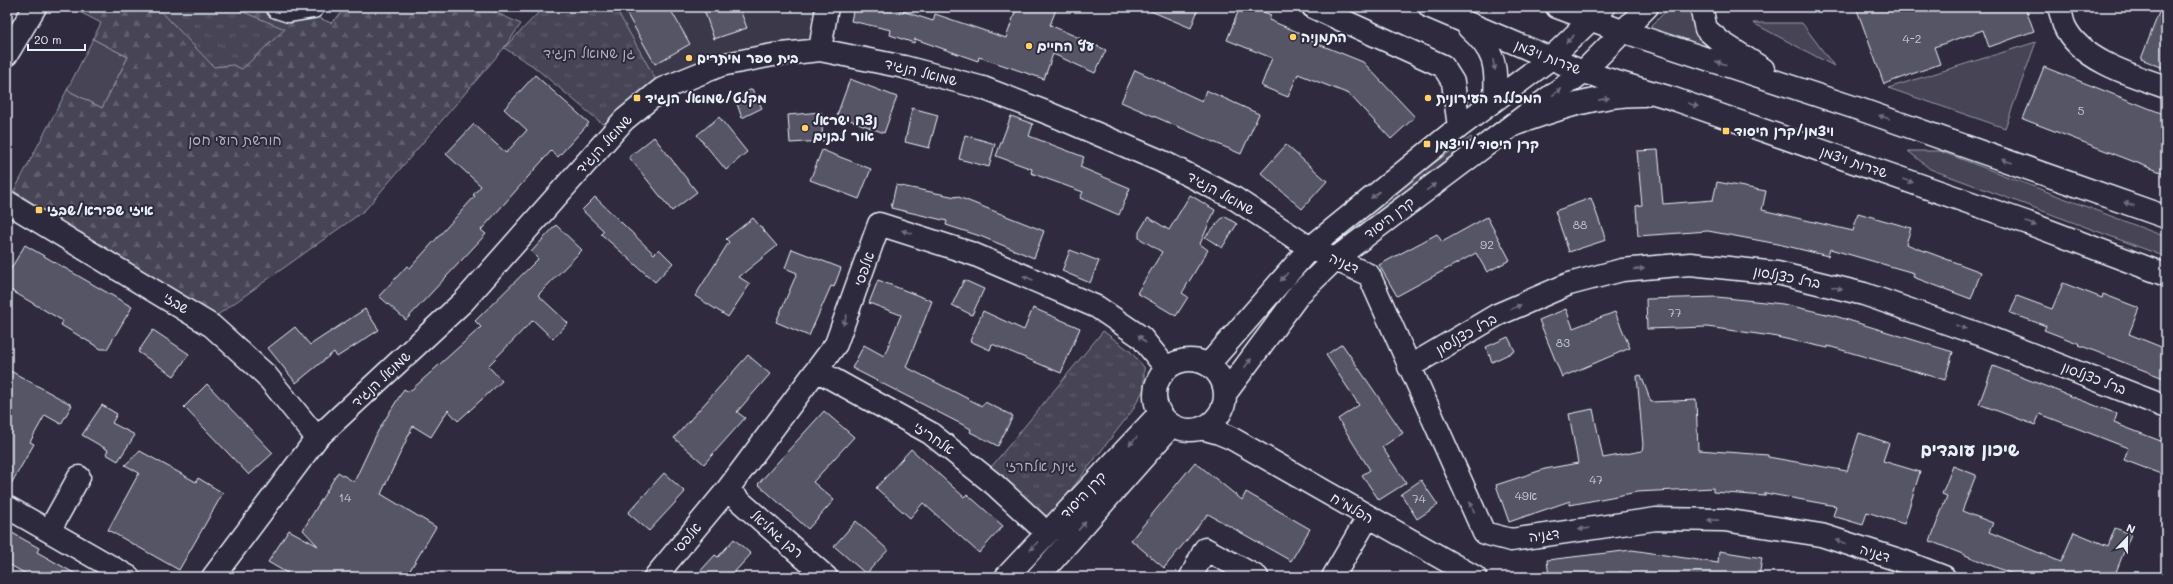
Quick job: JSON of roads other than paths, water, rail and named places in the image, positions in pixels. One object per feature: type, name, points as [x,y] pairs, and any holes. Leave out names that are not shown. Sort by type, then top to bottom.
[{"type":"street","points":[[7,54],[35,7]]},
{"type":"street","points":[[277,7],[289,11],[313,7]]},
{"type":"street","points":[[820,50],[827,7]]},
{"type":"street","points":[[1313,7],[1443,66],[1453,82],[1459,127]]},
{"type":"street","name":"שדרות ויצמן","points":[[1430,7],[1583,72],[1671,98],[2028,223],[2166,274]]},
{"type":"street","points":[[1557,7],[1597,13],[1622,31],[1862,110],[2166,217]]},
{"type":"street","name":"קרן היסוד","points":[[1224,400],[1300,293],[1335,259],[1583,72],[1622,31],[1648,7]]},
{"type":"street","points":[[1701,7],[1704,23],[1711,34],[1739,54],[1795,88]]},
{"type":"street","points":[[2059,7],[2064,26],[2079,45],[2099,60],[2166,87]]},
{"type":"street","name":"קרן היסוד","points":[[1208,365],[1310,248],[1459,127],[1550,59],[1597,13]]},
{"type":"street","points":[[1451,17],[1478,36],[1492,55],[1496,76],[1495,99]]},
{"type":"street","name":"שמואל הנגיד","points":[[213,577],[317,438],[464,301],[624,120],[662,89],[721,65],[773,55],[820,50],[904,67],[983,88],[1048,113],[1161,161],[1234,198],[1310,248]]},
{"type":"street","points":[[1513,125],[1563,108],[1603,99],[1635,95],[1671,98]]},
{"type":"street","name":"שבזי","points":[[7,202],[212,326],[266,375],[317,438]]},
{"type":"street","name":"אלפסי","points":[[655,577],[727,490],[818,371],[836,344],[879,224],[973,254],[1097,307],[1141,337],[1167,369]]},
{"type":"street","name":"דגניה","points":[[1310,248],[1369,275],[1484,533],[1511,540],[1656,519],[1724,520],[1821,536],[1902,569],[1944,577]]},
{"type":"street","name":"ברל כצנלסון","points":[[1409,367],[1497,315],[1569,284],[1622,270],[1690,264],[1777,273],[1864,294],[1987,337],[2166,407]]},
{"type":"street","points":[[1224,400],[1218,415],[1210,423],[1201,428],[1181,429],[1166,419],[1156,404],[1156,385],[1167,369],[1176,363],[1187,360],[1198,361],[1208,365],[1220,378],[1224,400],[1223,428],[1231,438]]},
{"type":"street","name":"אלחריזי","points":[[818,371],[930,433],[995,484],[1037,524]]},
{"type":"street","name":"קרן היסוד","points":[[1006,577],[1166,419]]},
{"type":"street","name":"קרן היסוד","points":[[1038,577],[1166,419]]},
{"type":"street","name":"הפלמ\"ח","points":[[1201,428],[1219,432],[1231,438],[1475,577]]},
{"type":"street","points":[[48,531],[79,476]]},
{"type":"street","name":"רבן גמליאל","points":[[727,490],[826,577]]},
{"type":"street","points":[[7,507],[128,577]]},
{"type":"street","points":[[1333,577],[1368,517]]},
{"type":"street","points":[[1191,577],[1205,550],[1257,577]]},
{"type":"place","name":"התמניה","points":[[1293,37]]},
{"type":"place","name":"עץ החיים","points":[[1029,46]]},
{"type":"place","name":"בית ספר מיתרים","points":[[689,58]]},
{"type":"place","name":"מקלט/שמואל הנגיד","points":[[637,98]]},
{"type":"place","name":"המכללה העירונית","points":[[1428,98]]},
{"type":"place","name":"נצח ישראל אור לבנים","points":[[805,128]]},
{"type":"place","name":"ויצמן/קרן היסוד","points":[[1726,131]]},
{"type":"place","name":"קרן היסוד/וייצמן","points":[[1427,144]]},
{"type":"place","name":"איזי שפירא/שבזי","points":[[39,210]]},
{"type":"district","name":"שיכון עובדים","points":[[1970,450]]},
{"type":"park label","name":"גן שמואל הנגיד","points":[[589,53]]},
{"type":"park label","name":"חורשת רועי חסן","points":[[235,140]]},
{"type":"park label","name":"גינת אלחרזי","points":[[1041,466]]}]
